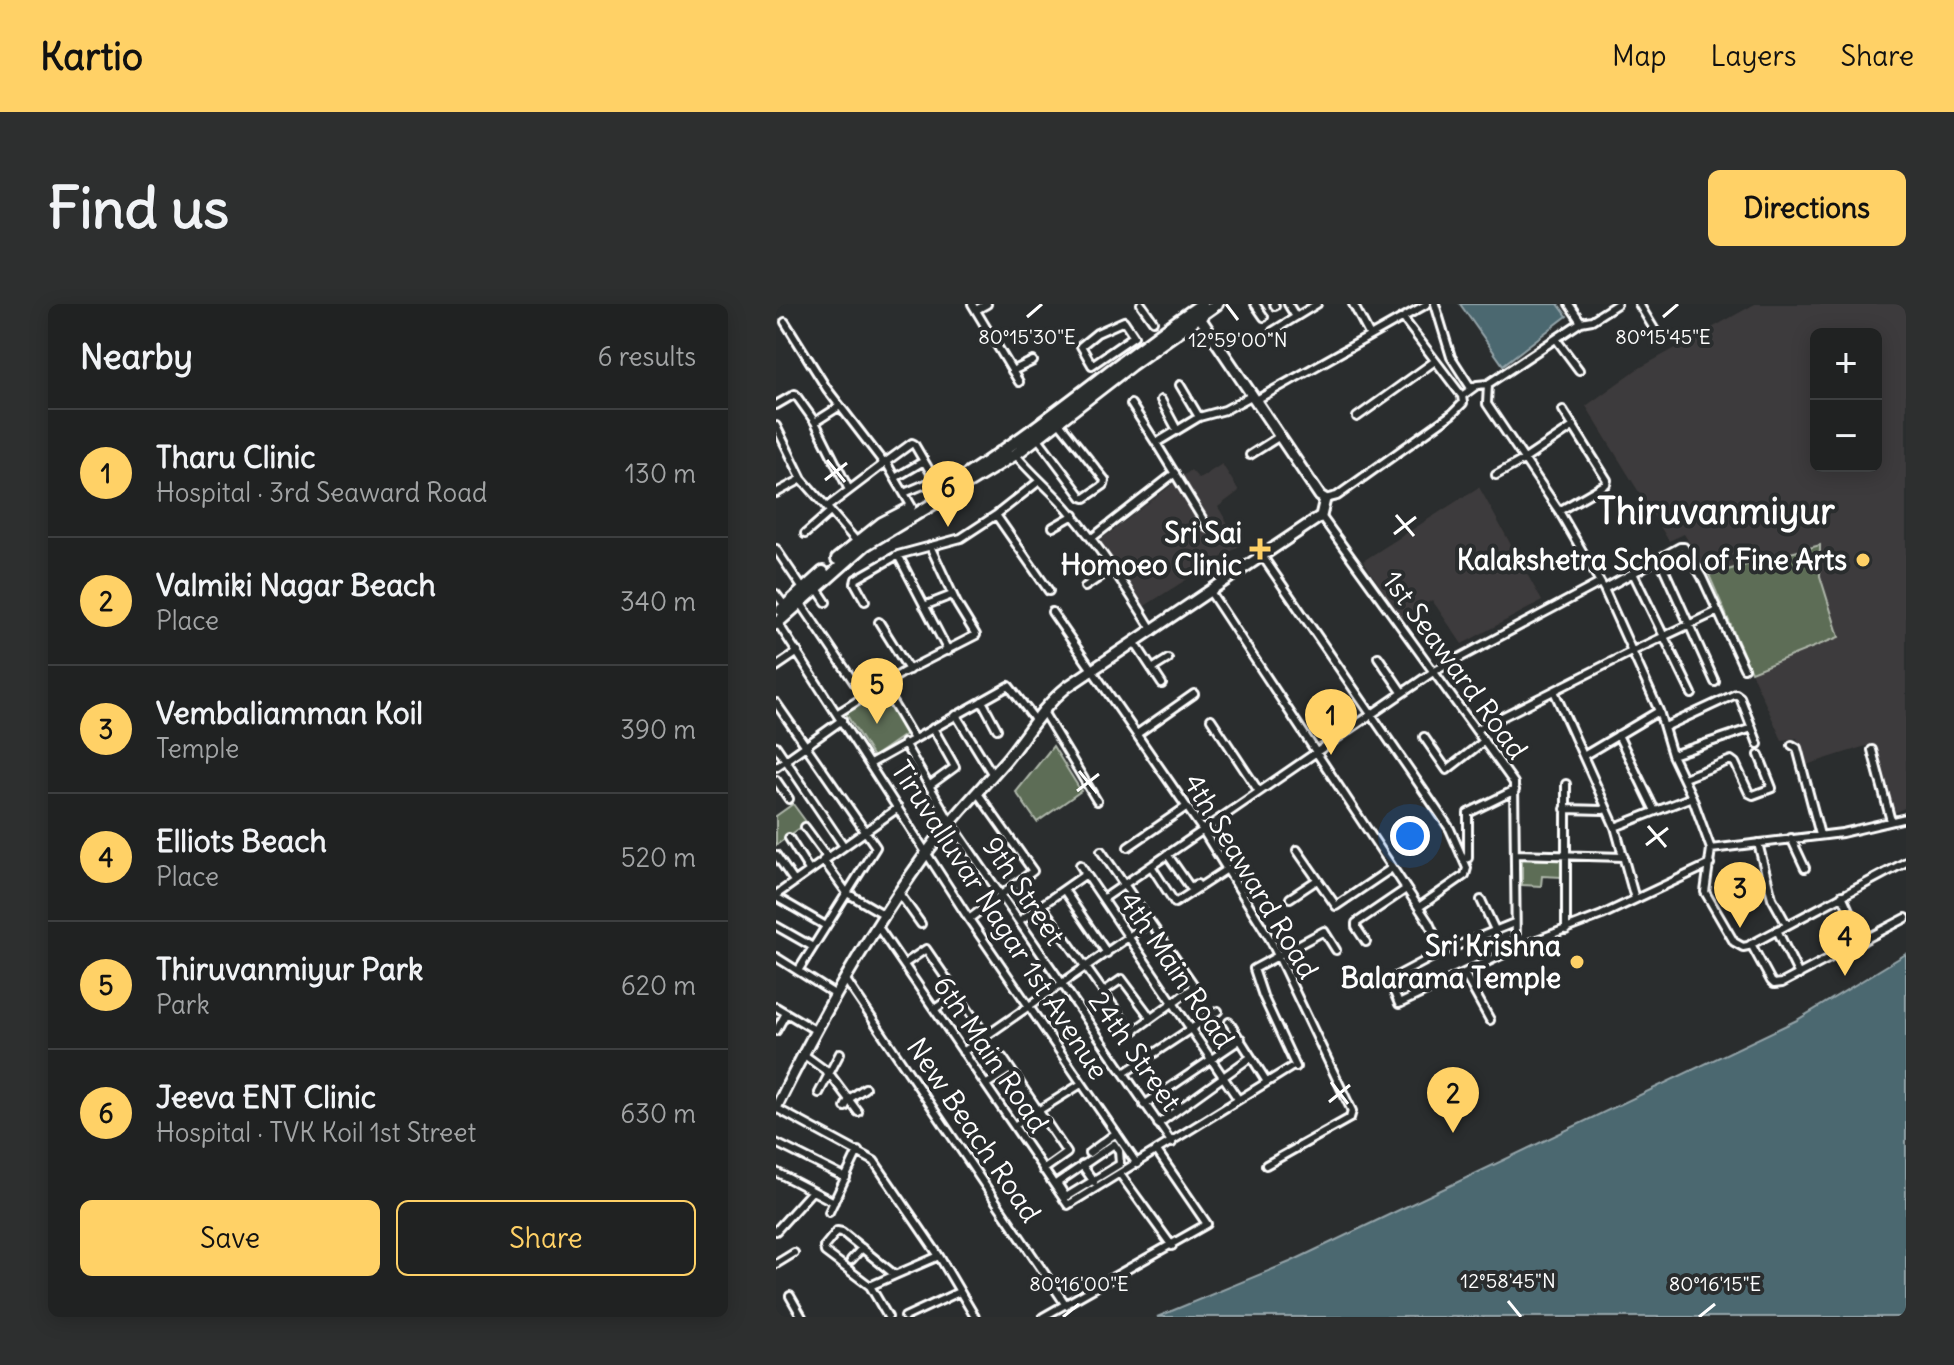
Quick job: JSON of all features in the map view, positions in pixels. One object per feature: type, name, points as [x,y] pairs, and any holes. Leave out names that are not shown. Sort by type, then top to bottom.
[{"type":"main road","points":[[777,621],[884,531],[1013,451],[1120,362],[1199,310],[1217,304]]},
{"type":"main road","points":[[777,621],[785,606],[857,542],[912,507],[1037,437],[1199,310]]},
{"type":"street","points":[[987,304],[974,307],[1019,382]]},
{"type":"street","points":[[1141,304],[1153,321]]},
{"type":"street","points":[[1255,304],[1264,317]]},
{"type":"street","points":[[1288,304],[1296,317]]},
{"type":"street","points":[[1273,331],[1317,304]]},
{"type":"street","points":[[1353,304],[1370,336]]},
{"type":"street","points":[[1156,443],[1199,417],[1254,398],[1427,304]]},
{"type":"street","points":[[1435,304],[1451,357],[1471,388]]},
{"type":"street","points":[[1569,304],[1581,322]]},
{"type":"street","points":[[1462,396],[1471,388],[1488,384],[1581,322],[1592,320],[1617,304]]},
{"type":"street","points":[[1639,304],[1660,339]]},
{"type":"street","points":[[1199,310],[1254,398],[1325,499],[1337,496],[1463,403],[1462,396],[1403,318]]},
{"type":"street","points":[[1124,321],[1134,336],[1113,352],[1094,365],[1080,348],[1097,333],[1124,321]]},
{"type":"street","points":[[785,322],[818,376],[883,463],[828,509],[805,534]]},
{"type":"street","points":[[1556,339],[1579,370]]},
{"type":"street","points":[[1113,352],[1120,362]]},
{"type":"street","points":[[1012,371],[1033,361]]},
{"type":"street","points":[[1357,417],[1435,361]]},
{"type":"street","points":[[1488,384],[1487,404],[1559,511],[1602,586],[1633,651],[1711,849],[1705,892],[1734,942],[1743,947],[1751,944],[1906,862]]},
{"type":"street","points":[[1180,385],[1199,417]]},
{"type":"street","points":[[776,405],[794,393],[815,422],[849,490]]},
{"type":"street","points":[[1161,400],[1177,430]]},
{"type":"street","points":[[1131,404],[1208,528]]},
{"type":"street","points":[[815,422],[840,406]]},
{"type":"street","points":[[1559,511],[1607,483],[1563,410]]},
{"type":"street","points":[[1037,437],[1084,498],[1104,485],[1105,480],[1058,421]]},
{"type":"street","points":[[776,426],[802,479],[857,542]]},
{"type":"street","points":[[1496,475],[1574,426]]},
{"type":"street","points":[[1250,455],[1280,436]]},
{"type":"street","points":[[912,507],[886,462],[887,458],[911,443],[941,491]]},
{"type":"street","points":[[1013,451],[1092,538],[1153,631]]},
{"type":"street","points":[[895,478],[924,461]]},
{"type":"street","points":[[1092,538],[1175,473]]},
{"type":"street","points":[[776,493],[802,479]]},
{"type":"street","points":[[904,493],[935,480]]},
{"type":"street","points":[[865,601],[855,580],[898,555],[961,538],[1038,482]]},
{"type":"street","points":[[975,1317],[939,1256],[874,1161],[776,1108],[815,1030],[926,852],[993,775],[1042,710],[1067,687],[1211,593],[1321,516],[1325,499]]},
{"type":"street","points":[[996,515],[1049,591]]},
{"type":"street","points":[[1053,527],[1074,515]]},
{"type":"street","name":"1st Seaward Road","points":[[1321,516],[1514,783],[1516,948]]},
{"type":"street","points":[[776,767],[882,685],[975,636],[930,546]]},
{"type":"street","points":[[1103,899],[1433,672],[1683,546],[1702,577],[1744,668]]},
{"type":"street","points":[[776,549],[803,589]]},
{"type":"street","points":[[898,555],[948,651]]},
{"type":"street","points":[[1263,557],[1450,829],[1467,873],[1419,907]]},
{"type":"street","points":[[1659,558],[1715,682]]},
{"type":"street","points":[[1085,587],[1113,568]]},
{"type":"street","points":[[1633,573],[1692,694]]},
{"type":"street","points":[[816,587],[826,602]]},
{"type":"street","points":[[1211,593],[1419,907],[1442,952]]},
{"type":"street","points":[[776,594],[785,606]]},
{"type":"street","points":[[924,606],[952,595]]},
{"type":"street","points":[[800,602],[864,697]]},
{"type":"street","points":[[1476,730],[1718,611]]},
{"type":"street","name":"4th Seaward Road","points":[[1052,612],[1202,829],[1280,955],[1352,1116],[1266,1165]]},
{"type":"street","name":"Tiruvalluvar Nagar 1st Avenue","points":[[777,621],[969,919],[1137,1164]]},
{"type":"street","points":[[879,622],[909,670]]},
{"type":"street","points":[[1135,643],[1162,684]]},
{"type":"street","points":[[776,667],[798,652]]},
{"type":"street","points":[[1378,657],[1402,692]]},
{"type":"street","points":[[1152,669],[1168,659]]},
{"type":"street","points":[[882,685],[914,739]]},
{"type":"street","points":[[870,764],[1009,686],[1036,721]]},
{"type":"street","points":[[1554,691],[1615,827],[1635,899]]},
{"type":"street","points":[[1137,734],[1194,694]]},
{"type":"street","points":[[1665,727],[1736,694],[1758,744]]},
{"type":"street","points":[[982,701],[997,729]]},
{"type":"street","points":[[776,703],[876,848],[798,971]]},
{"type":"street","points":[[1042,710],[1097,801]]},
{"type":"street","points":[[1585,755],[1659,711]]},
{"type":"street","points":[[956,715],[993,775]]},
{"type":"street","points":[[1211,719],[1258,790]]},
{"type":"street","points":[[929,786],[955,767],[933,728]]},
{"type":"street","points":[[1672,755],[1752,728]]},
{"type":"street","points":[[1618,735],[1655,811]]},
{"type":"street","points":[[1424,737],[1447,770],[1484,741]]},
{"type":"street","name":"9th Street","points":[[904,743],[951,823],[1061,984]]},
{"type":"street","points":[[1792,745],[1797,748],[1820,835]]},
{"type":"street","points":[[776,746],[843,845]]},
{"type":"street","points":[[1872,750],[1891,821]]},
{"type":"street","points":[[1684,778],[1731,760],[1753,795],[1772,788],[1759,755]]},
{"type":"street","points":[[776,780],[789,799]]},
{"type":"street","points":[[1566,784],[1566,930]]},
{"type":"street","points":[[1468,858],[1468,813],[1515,790]]},
{"type":"street","points":[[969,919],[1033,871],[977,792]]},
{"type":"street","points":[[1615,827],[1692,797]]},
{"type":"street","points":[[1128,847],[1186,807]]},
{"type":"street","points":[[826,926],[776,896],[898,808]]},
{"type":"street","points":[[1565,809],[1603,810]]},
{"type":"street","points":[[1711,849],[1842,833],[1906,818]]},
{"type":"street","points":[[805,827],[847,893],[885,915]]},
{"type":"street","points":[[789,838],[809,870]]},
{"type":"street","points":[[1791,838],[1805,868]]},
{"type":"street","points":[[1758,843],[1772,898],[1787,925]]},
{"type":"street","points":[[1297,850],[1336,906],[1392,868]]},
{"type":"street","points":[[1042,906],[1132,1032],[1194,986],[1101,851]]},
{"type":"street","points":[[1167,854],[1191,888],[1226,868]]},
{"type":"street","points":[[1515,854],[1624,857]]},
{"type":"street","points":[[776,855],[794,881]]},
{"type":"street","points":[[1174,864],[1181,860]]},
{"type":"street","points":[[1514,923],[1442,952],[1391,979],[1399,1004],[1516,948],[1566,930],[1710,864]]},
{"type":"street","name":"4th Main Road","points":[[1080,865],[1238,1099]]},
{"type":"street","points":[[1151,866],[1175,903],[1226,868]]},
{"type":"street","points":[[1019,921],[1086,874]]},
{"type":"street","points":[[1290,898],[1317,880]]},
{"type":"street","points":[[1366,942],[1356,923],[1406,889]]},
{"type":"street","points":[[1064,890],[1107,953]]},
{"type":"street","points":[[899,893],[921,924]]},
{"type":"street","points":[[1842,895],[1863,941]]},
{"type":"street","points":[[1481,900],[1495,930]]},
{"type":"street","points":[[1751,944],[1774,984],[1782,983],[1906,918]]},
{"type":"street","points":[[963,1052],[1150,922]]},
{"type":"street","points":[[776,926],[813,947]]},
{"type":"street","name":"6th Main Road","points":[[878,927],[1068,1205],[1099,1182]]},
{"type":"street","points":[[1777,930],[1799,975]]},
{"type":"street","points":[[1099,1182],[1118,1166],[1121,1158],[1114,1144],[1057,1185],[1066,1197],[1070,1197],[1122,1173],[1293,1067],[1253,972],[1324,931],[1336,950]]},
{"type":"street","points":[[904,964],[925,949],[986,1036]]},
{"type":"street","points":[[776,957],[836,995]]},
{"type":"street","points":[[1464,973],[1490,1020]]},
{"type":"street","points":[[1103,992],[1121,979],[1151,1018]]},
{"type":"street","name":"New Beach Road","points":[[846,980],[1066,1305]]},
{"type":"street","name":"24th Street","points":[[1061,984],[1172,1143]]},
{"type":"street","points":[[935,1009],[957,993]]},
{"type":"street","points":[[776,1007],[815,1030]]},
{"type":"street","points":[[1124,1073],[1218,1011]]},
{"type":"street","points":[[776,1031],[786,1013]]},
{"type":"street","points":[[1229,1022],[1267,1082]]},
{"type":"street","points":[[1144,1105],[1241,1039]]},
{"type":"street","points":[[819,1093],[840,1053]]},
{"type":"street","points":[[803,1054],[829,1073],[858,1112]]},
{"type":"street","points":[[1158,1124],[1251,1057]]},
{"type":"street","points":[[1003,1058],[1067,1153],[1043,1170]]},
{"type":"street","points":[[987,1084],[1010,1069]]},
{"type":"street","points":[[1014,1126],[1081,1084]]},
{"type":"street","points":[[845,1107],[849,1099],[865,1088]]},
{"type":"street","points":[[1089,1153],[1116,1133]]},
{"type":"street","points":[[776,1143],[846,1178]]},
{"type":"street","points":[[829,1212],[858,1151]]},
{"type":"street","points":[[1043,1317],[1172,1246],[1207,1223],[1157,1151]]},
{"type":"street","points":[[1082,1165],[1099,1182]]},
{"type":"street","points":[[1118,1166],[1172,1246]]},
{"type":"street","points":[[776,1172],[834,1202]]},
{"type":"street","points":[[776,1231],[812,1191]]},
{"type":"street","points":[[888,1317],[870,1286],[825,1252],[824,1248],[839,1231],[895,1275]]},
{"type":"street","points":[[851,1260],[862,1248]]},
{"type":"street","points":[[776,1264],[794,1253]]},
{"type":"street","points":[[870,1286],[939,1256]]},
{"type":"street","points":[[905,1317],[959,1292]]},
{"type":"street","points":[[790,1296],[802,1317]]},
{"type":"shaded area","name":"Kalakshetra School of Fine Arts","points":[[1755,304],[1906,304],[1906,807],[1894,813],[1869,745],[1806,765],[1797,738],[1782,740],[1751,672],[1839,637],[1820,576],[1819,545],[1709,575],[1684,534],[1669,541],[1586,406],[1636,370]]},
{"type":"shaded area","points":[[1222,464],[1239,491],[1218,507],[1241,545],[1143,607],[1098,542],[1191,470],[1199,479]]},
{"type":"shaded area","points":[[1479,487],[1542,601],[1462,644],[1432,600],[1402,619],[1363,561]]},
{"type":"green space","points":[[1820,545],[1820,576],[1839,637],[1751,672],[1709,575]]},
{"type":"green space","points":[[883,692],[906,734],[873,757],[846,714]]},
{"type":"green space","points":[[1053,746],[1081,791],[1037,822],[1016,792]]},
{"type":"green space","points":[[793,804],[807,823],[776,845],[776,816]]},
{"type":"green space","points":[[1522,859],[1562,860],[1562,877],[1542,876],[1541,886],[1522,885]]},
{"type":"water","points":[[1460,304],[1558,304],[1567,316],[1503,365]]},
{"type":"water","points":[[1906,954],[1906,1317],[1157,1317],[1290,1262],[1797,1020]]},
{"type":"place","name":"Jeeva ENT Clinic","points":[[948,527]]},
{"type":"place","name":"Sri Sai Homoeo Clinic","points":[[1260,549]]},
{"type":"place","name":"Kalakshetra School of Fine Arts","points":[[1863,560]]},
{"type":"place","name":"Thiruvanmiyur Park","points":[[877,724]]},
{"type":"place","name":"Tharu Clinic","points":[[1331,755]]},
{"type":"place","name":"Vembaliamman Koil","points":[[1740,928]]},
{"type":"place","name":"Sri Krishna Balarama Temple","points":[[1577,962]]},
{"type":"place","name":"Elliots Beach","points":[[1845,976]]},
{"type":"place","name":"Valmiki Nagar Beach","points":[[1453,1133]]},
{"type":"district","name":"Thiruvanmiyur","points":[[1716,511]]}]
